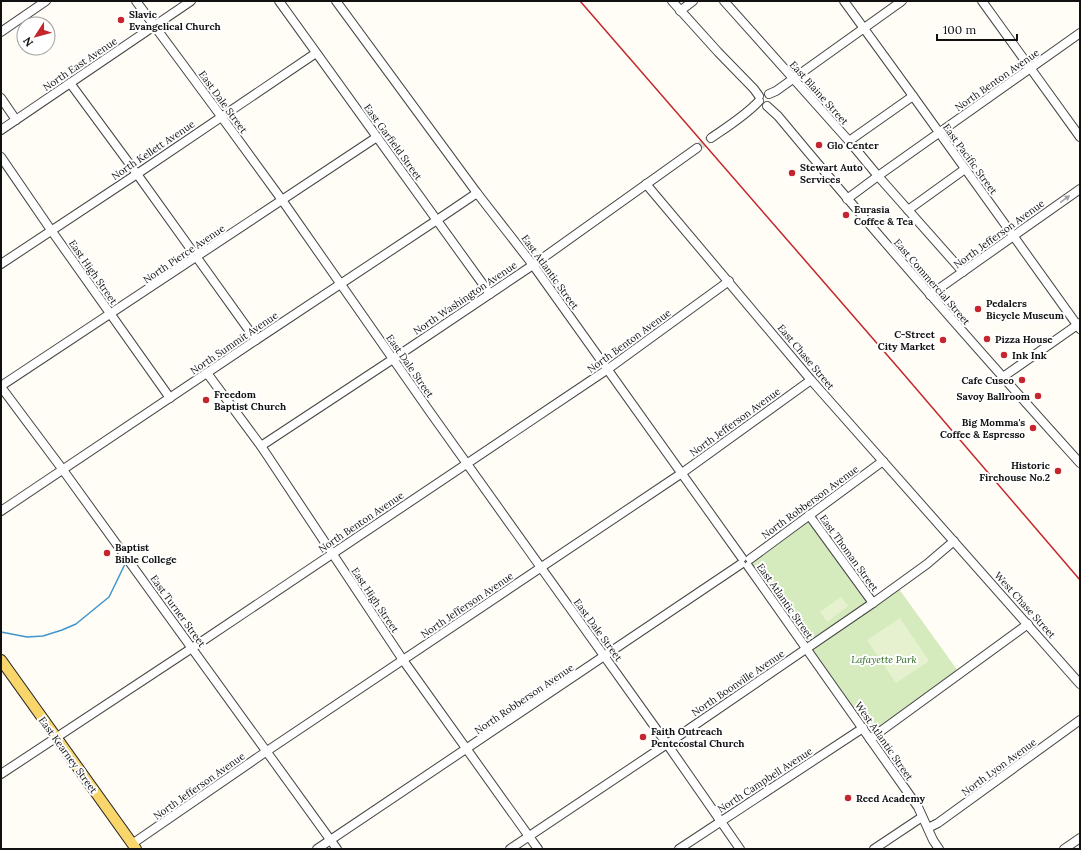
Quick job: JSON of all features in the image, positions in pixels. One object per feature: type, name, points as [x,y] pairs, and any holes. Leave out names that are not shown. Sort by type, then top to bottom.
[{"type":"main road","name":"East Kearney Street","points":[[2,662],[134,846]]},
{"type":"street","points":[[1,32],[46,1]]},
{"type":"street","name":"East Dale Street","points":[[136,1],[282,200],[740,849]]},
{"type":"street","name":"North East Avenue","points":[[1,130],[190,1]]},
{"type":"street","name":"East Garfield Street","points":[[279,1],[490,294]]},
{"type":"street","name":"East Atlantic Street","points":[[336,1],[477,193],[533,264],[806,648]]},
{"type":"street","name":"East Commercial Street","points":[[672,1],[718,52],[765,99],[847,199],[930,295],[1003,378],[1078,458]]},
{"type":"street","points":[[680,10],[693,1]]},
{"type":"street","name":"East Blaine Street","points":[[724,1],[963,272]]},
{"type":"street","name":"East Pacific Street","points":[[844,1],[1079,326]]},
{"type":"street","points":[[711,138],[902,1]]},
{"type":"street","points":[[982,1],[1080,137]]},
{"type":"street","name":"North Benton Avenue","points":[[847,199],[1080,33]]},
{"type":"street","name":"North Kellett Avenue","points":[[1,264],[316,53]]},
{"type":"street","points":[[70,83],[256,340]]},
{"type":"street","points":[[849,141],[913,96]]},
{"type":"street","points":[[1,98],[16,120]]},
{"type":"street","name":"North Pierce Avenue","points":[[1,386],[377,137]]},
{"type":"street","name":"North Washington Avenue","points":[[261,446],[490,294],[697,148]]},
{"type":"street","name":"East High Street","points":[[1,157],[170,398]]},
{"type":"street","points":[[908,210],[965,169]]},
{"type":"street","name":"East Chase Street","points":[[646,184],[811,380],[954,541]]},
{"type":"street","name":"North Jefferson Avenue","points":[[930,295],[1080,188]]},
{"type":"street","name":"North Summit Avenue","points":[[1,511],[477,193]]},
{"type":"street","name":"North Benton Avenue","points":[[1,774],[608,369],[729,281]]},
{"type":"street","points":[[1003,378],[1079,326]]},
{"type":"street","name":"East High Street","points":[[207,373],[261,446],[403,660],[538,849]]},
{"type":"street","name":"North Jefferson Avenue","points":[[134,846],[267,751],[682,473],[811,380]]},
{"type":"street","name":"East Turner Street","points":[[1,386],[337,849]]},
{"type":"street","name":"North Robberson Avenue","points":[[317,849],[745,562],[883,461]]},
{"type":"street","name":"East Thoman Street","points":[[809,515],[874,603]]},
{"type":"street","name":"North Boonville Avenue","points":[[510,849],[874,603],[927,564],[954,541]]},
{"type":"street","name":"West Chase Street","points":[[954,541],[1080,684]]},
{"type":"street","points":[[870,739],[1028,624]]},
{"type":"street","name":"West Atlantic Street","points":[[806,648],[918,807],[933,840],[939,849]]},
{"type":"street","name":"North Lyon Avenue","points":[[929,831],[1080,720]]},
{"type":"street","name":"North Campbell Avenue","points":[[679,849],[863,728]]},
{"type":"street","points":[[874,849],[922,817]]},
{"type":"street","points":[[909,826],[918,826],[929,831]]},
{"type":"street","points":[[1064,849],[1080,838]]},
{"type":"green space","name":"Lafayette Park","points":[[810,521],[870,605],[899,589],[958,671],[873,732],[871,732],[752,565],[752,561],[755,558]]},
{"type":"green space","points":[[841,597],[848,606],[827,622],[820,612]]},
{"type":"green space","points":[[900,618],[929,661],[896,683],[867,640]]},
{"type":"waterway","points":[[1,632],[27,637],[43,636],[76,624],[109,597],[126,562]]},
{"type":"tunnel","points":[[697,148],[711,138]]},
{"type":"railway","points":[[580,1],[1080,580]]},
{"type":"place","name":"Slavic Evangelical Church","points":[[121,20]]},
{"type":"place","name":"Glo Center","points":[[819,145]]},
{"type":"place","name":"Stewart Auto Services","points":[[792,173]]},
{"type":"place","name":"Eurasia Coffee & Tea","points":[[846,215]]},
{"type":"place","name":"Pedalers Bicycle Museum","points":[[978,309]]},
{"type":"place","name":"Pizza House","points":[[987,339]]},
{"type":"place","name":"C-Street City Market","points":[[943,340]]},
{"type":"place","name":"Ink Ink","points":[[1004,355]]},
{"type":"place","name":"Cafe Cusco","points":[[1022,380]]},
{"type":"place","name":"Savoy Ballroom","points":[[1038,396]]},
{"type":"place","name":"Freedom Baptist Church","points":[[206,400]]},
{"type":"place","name":"Big Momma's Coffee & Espresso","points":[[1033,428]]},
{"type":"place","name":"Historic Firehouse No.2","points":[[1058,471]]},
{"type":"place","name":"Baptist Bible College","points":[[107,553]]},
{"type":"place","name":"Faith Outreach Pentecostal Church","points":[[643,737]]},
{"type":"place","name":"Reed Academy","points":[[848,798]]}]
